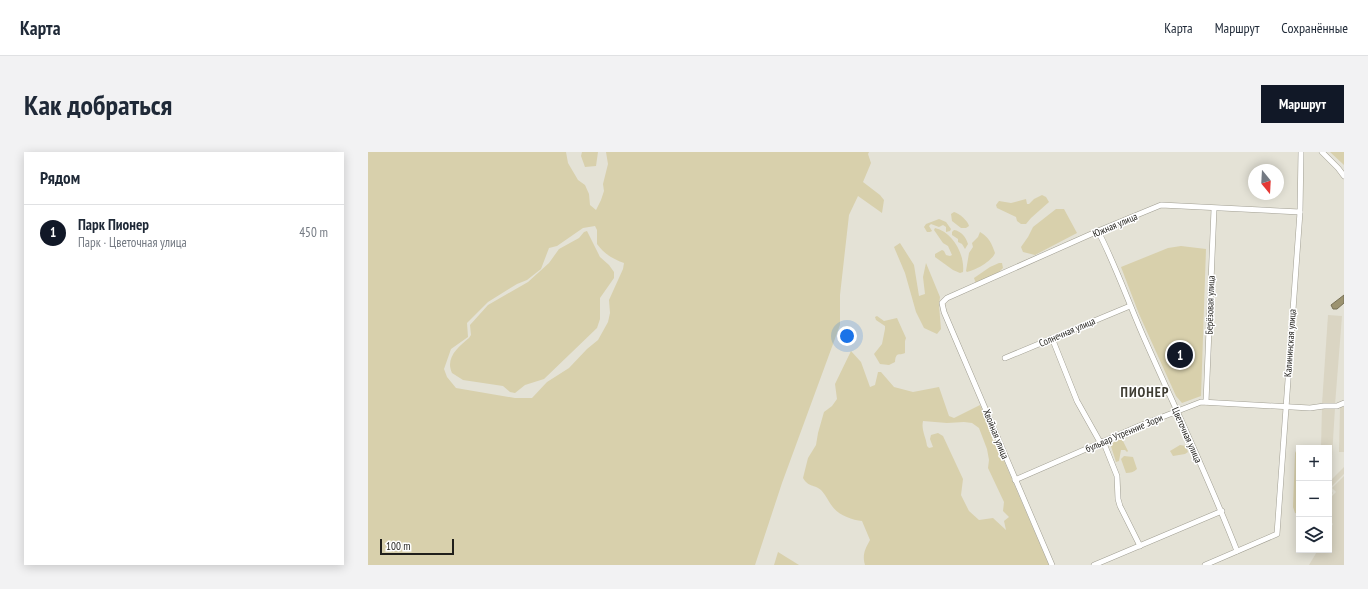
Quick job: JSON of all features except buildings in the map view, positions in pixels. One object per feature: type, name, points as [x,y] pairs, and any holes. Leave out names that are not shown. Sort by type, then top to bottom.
[{"type":"street","name":"Калининская улица","points":[[1237,551],[1277,534],[1300,212],[1301,152]]},
{"type":"street","points":[[1322,152],[1344,176]]},
{"type":"street","name":"Южная улица","points":[[942,303],[947,298],[1098,231],[1161,205],[1214,209],[1300,212]]},
{"type":"street","name":"Берёзовая улица","points":[[1206,402],[1214,209]]},
{"type":"street","name":"Цветочная улица","points":[[1098,231],[1176,411],[1222,511],[1237,551]]},
{"type":"street","name":"Хвойная улица","points":[[942,303],[944,312],[1052,565]]},
{"type":"street","name":"Солнечная улица","points":[[1006,358],[1130,306]]},
{"type":"street","points":[[1052,338],[1078,401],[1102,442],[1117,476],[1118,499],[1120,506],[1140,546]]},
{"type":"street","name":"бульвар Утренние Зори","points":[[1015,480],[1102,442],[1201,402],[1310,408],[1337,406],[1344,403]]},
{"type":"street","points":[[1094,565],[1222,511]]},
{"type":"street","points":[[1205,565],[1237,551]]},
{"type":"shaded area","points":[[368,152],[566,152],[568,163],[578,180],[585,185],[589,194],[590,205],[596,210],[604,191],[603,184],[608,164],[606,152],[869,152],[868,154],[871,163],[863,182],[884,200],[882,213],[858,196],[849,215],[840,295],[840,325],[782,483],[755,565],[368,565]],"holes":[[[595,226],[597,230],[597,244],[600,248],[609,256],[624,263],[623,269],[609,300],[610,313],[608,322],[598,340],[569,368],[547,382],[532,398],[515,398],[456,388],[447,377],[444,369],[451,349],[468,337],[467,323],[488,302],[517,284],[527,280],[541,269],[549,248],[557,246],[583,228]]]},
{"type":"shaded area","points":[[582,152],[598,152],[596,166],[585,167],[581,156]]},
{"type":"shaded area","points":[[1330,152],[1344,152],[1344,165]]},
{"type":"shaded area","points":[[1042,195],[1046,197],[1049,202],[1026,224],[1021,224],[1017,221],[1016,217],[997,208],[996,205],[999,201],[1011,203],[1026,199],[1027,204],[1029,204],[1034,199]]},
{"type":"shaded area","points":[[1056,209],[1064,209],[1077,233],[1035,255],[1023,252],[1021,247],[1033,227]]},
{"type":"shaded area","points":[[954,212],[963,218],[969,226],[966,228],[961,228],[952,221],[951,214]]},
{"type":"shaded area","points":[[939,219],[946,222],[951,229],[950,231],[946,232],[946,227],[943,225],[939,227],[931,224],[929,226],[932,231],[927,232],[924,227],[926,224]]},
{"type":"shaded area","points":[[935,228],[947,234],[956,245],[962,259],[963,272],[960,273],[953,270],[935,257],[935,254],[942,250],[946,255],[952,255],[948,246],[943,243],[934,230]]},
{"type":"shaded area","points":[[954,230],[961,233],[966,239],[968,244],[965,249],[962,244],[958,242],[958,239],[952,235]]},
{"type":"shaded area","points":[[587,231],[600,257],[614,272],[614,278],[600,298],[600,319],[597,328],[544,379],[525,385],[515,393],[510,392],[503,386],[463,380],[452,373],[450,368],[451,358],[457,349],[471,335],[470,325],[488,305],[528,282],[549,263],[559,249],[579,238],[584,232]]},
{"type":"shaded area","points":[[980,232],[990,241],[995,253],[991,259],[983,265],[967,272],[969,253],[973,247],[972,243],[978,237]]},
{"type":"shaded area","points":[[900,243],[914,265],[919,296],[925,294],[923,277],[926,263],[940,297],[939,305],[941,329],[937,334],[924,328],[916,312],[905,273],[894,247]]},
{"type":"shaded area","points":[[1181,246],[1206,249],[1201,396],[1182,403],[1176,396],[1139,314],[1121,267],[1168,248]]},
{"type":"shaded area","points":[[1002,263],[1003,268],[999,272],[976,284],[974,278],[990,267]]},
{"type":"shaded area","points":[[1344,295],[1344,303],[1337,309],[1333,309],[1331,305]]},
{"type":"shaded area","points":[[1328,315],[1342,316],[1335,405],[1322,404]]},
{"type":"shaded area","points":[[877,316],[884,321],[897,318],[906,338],[905,353],[898,354],[895,362],[889,365],[880,364],[874,354],[882,344],[885,329],[885,326],[876,320],[875,317]]},
{"type":"shaded area","points":[[851,351],[861,362],[870,387],[875,385],[878,372],[881,372],[894,387],[913,392],[939,387],[949,416],[954,418],[980,405],[1049,565],[865,565],[864,552],[870,540],[862,521],[854,520],[838,512],[821,490],[809,485],[803,478],[808,458],[816,445],[824,412],[832,406],[837,399],[835,384]],"holes":[[[923,421],[972,423],[979,428],[987,449],[989,460],[988,468],[1004,502],[1003,511],[1009,517],[1004,521],[1006,530],[993,518],[979,520],[969,511],[961,495],[963,479],[943,436],[938,433],[931,435],[930,439],[933,447],[929,448],[927,446],[923,430]]]},
{"type":"shaded area","points":[[1322,407],[1335,408],[1332,457],[1332,445],[1321,445]]},
{"type":"shaded area","points":[[1340,407],[1344,407],[1344,452],[1339,452]]},
{"type":"shaded area","points":[[1122,439],[1128,451],[1121,450],[1119,461],[1116,462],[1110,443]]},
{"type":"shaded area","points":[[1180,445],[1186,446],[1188,452],[1173,456],[1170,451]]},
{"type":"shaded area","points":[[1296,451],[1296,513],[1293,507]]},
{"type":"shaded area","points":[[1124,456],[1133,457],[1137,469],[1135,471],[1126,473],[1121,459]]},
{"type":"shaded area","points":[[1344,467],[1344,474],[1332,486],[1332,479]]},
{"type":"shaded area","points":[[1344,476],[1344,565],[1309,565],[1316,553],[1332,553],[1332,496],[1336,492],[1332,488]]},
{"type":"shaded area","points":[[778,552],[799,565],[774,565]]},
{"type":"place","name":"Парк Пионер","points":[[1180,355]]},
{"type":"district","name":"ПИОНЕР","points":[[1145,392]]}]
